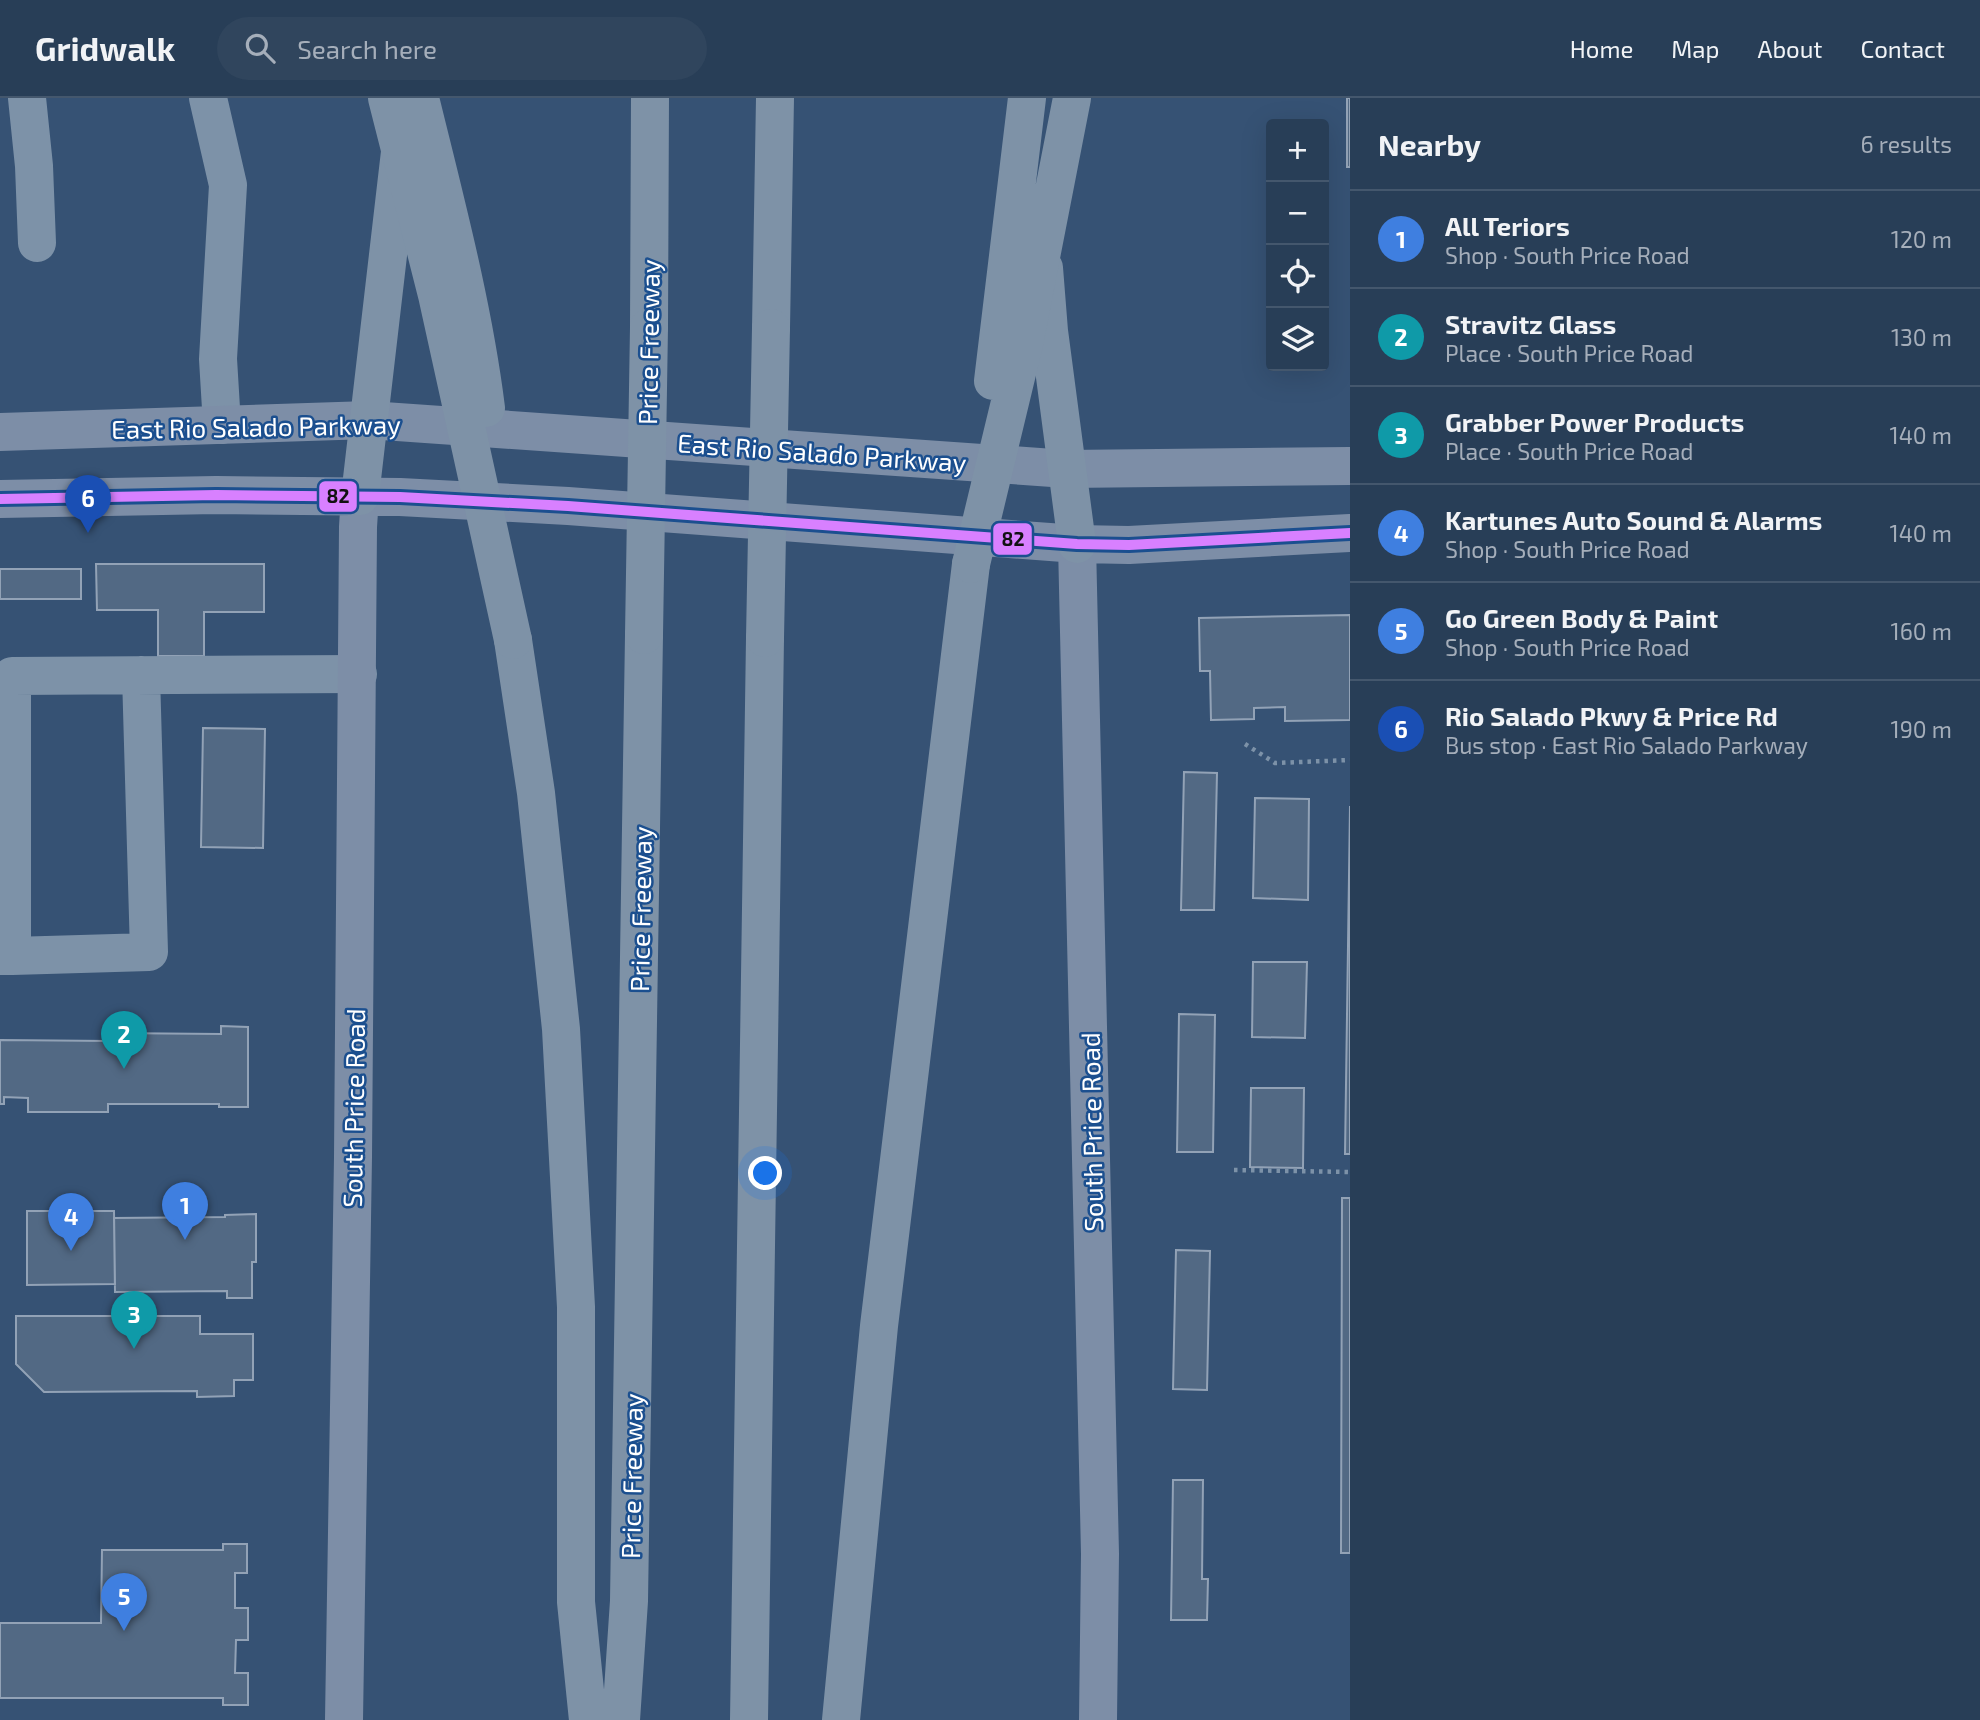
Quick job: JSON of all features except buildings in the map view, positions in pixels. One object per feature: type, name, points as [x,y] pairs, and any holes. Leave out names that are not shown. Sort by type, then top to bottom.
[{"type":"highway","points":[[387,98],[438,295],[513,640]]},
{"type":"highway","points":[[360,496],[407,98]]},
{"type":"highway","points":[[420,98],[478,353],[550,912],[569,1148],[576,1307],[576,1602],[588,1720]]},
{"type":"highway","name":"Price Freeway","points":[[621,1720],[630,1587],[650,98]]},
{"type":"highway","points":[[749,1720],[775,98]]},
{"type":"highway","points":[[1027,98],[1049,331],[1077,544]]},
{"type":"highway","points":[[841,1720],[879,1326],[1027,98]]},
{"type":"highway","points":[[971,564],[1024,344],[1072,98]]},
{"type":"main road","name":"East Rio Salado Parkway","points":[[0,432],[369,420],[1067,469],[1350,466]]},
{"type":"main road","points":[[0,499],[216,495],[360,496],[568,506],[1077,544],[1129,545],[1350,533]]},
{"type":"main road","name":"South Price Road","points":[[344,1720],[360,496]]},
{"type":"main road","name":"South Price Road","points":[[1077,544],[1100,1554],[1098,1720]]},
{"type":"lane","points":[[27,98],[34,166],[37,243]]},
{"type":"lane","points":[[208,98],[228,186],[218,359],[222,425]]},
{"type":"lane","points":[[141,675],[149,952],[6,956],[6,736],[12,676],[141,675],[358,674]]},
{"type":"path","points":[[1245,744],[1275,763],[1350,760]]},
{"type":"path","points":[[1234,1170],[1350,1172]]},
{"type":"transit line","name":"82","points":[[0,499],[216,495],[400,497],[568,506],[1077,544],[1129,545],[1350,533]]},
{"type":"place","name":"Rio Salado Pkwy & Price Rd","points":[[88,533]]},
{"type":"place","name":"Stravitz Glass","points":[[124,1069]]},
{"type":"place","name":"All Teriors","points":[[185,1240]]},
{"type":"place","name":"Kartunes Auto Sound & Alarms","points":[[71,1251]]},
{"type":"place","name":"Grabber Power Products","points":[[134,1349]]},
{"type":"place","name":"Go Green Body & Paint","points":[[124,1631]]}]
